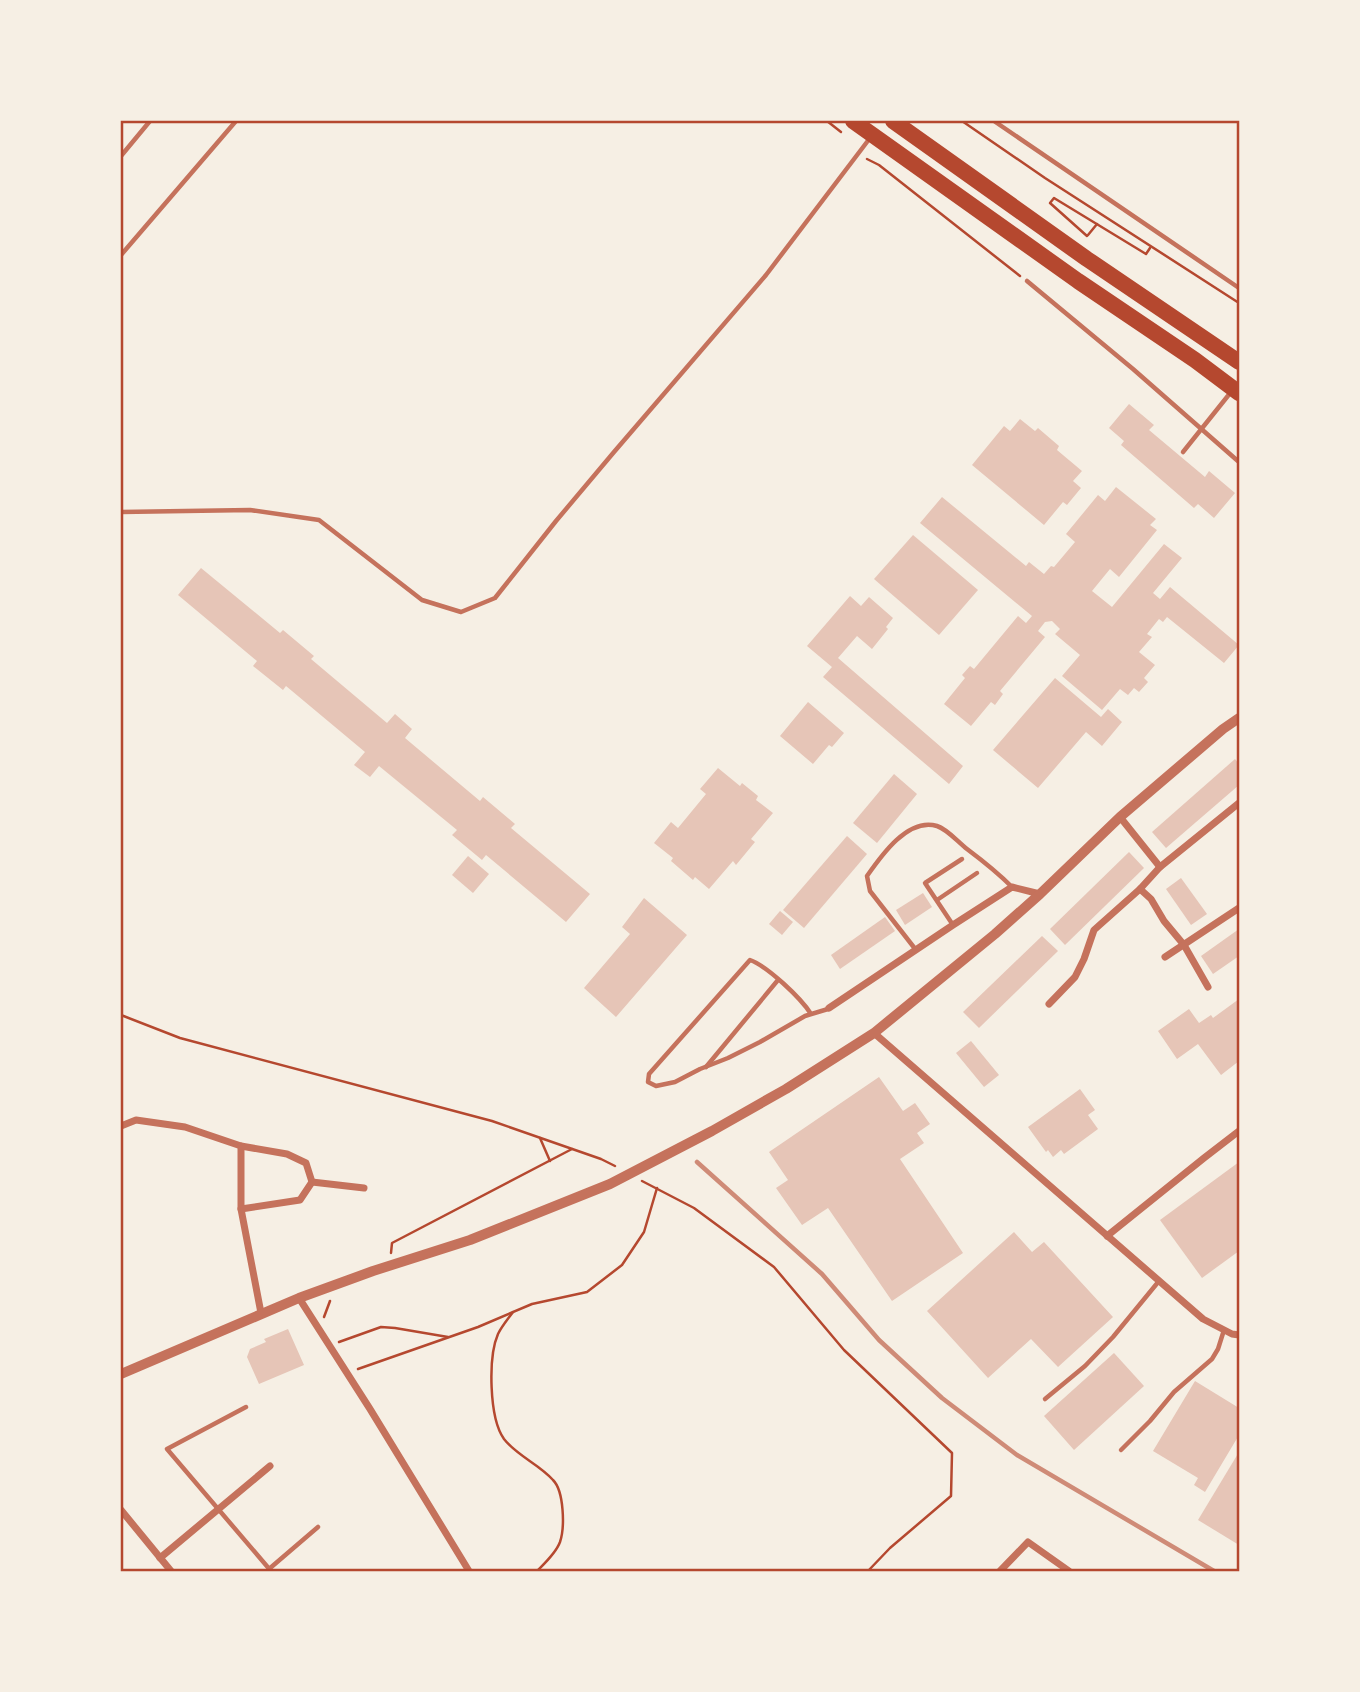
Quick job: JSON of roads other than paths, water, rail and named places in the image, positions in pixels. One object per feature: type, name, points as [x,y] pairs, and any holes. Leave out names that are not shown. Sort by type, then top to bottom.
[{"type":"highway","points":[[853,121],[1236,390]]},
{"type":"highway","points":[[893,121],[1239,362]]},
{"type":"street","points":[[121,1374],[299,1298],[470,1240],[610,1184],[786,1089],[874,1033],[1040,894],[1120,817],[1239,718]]},
{"type":"street","points":[[1049,1004],[1075,977],[1094,930],[1140,889],[1160,867],[1239,803]]},
{"type":"street","points":[[1120,817],[1160,867]]},
{"type":"street","points":[[829,1008],[1012,887],[1040,894]]},
{"type":"street","points":[[1140,889],[1184,945],[1208,987]]},
{"type":"street","points":[[1165,957],[1239,908]]},
{"type":"street","points":[[874,1033],[1203,1319],[1236,1335]]},
{"type":"street","points":[[121,1126],[136,1120],[185,1127],[241,1146],[286,1154],[306,1163],[312,1182]]},
{"type":"street","points":[[1107,1236],[1239,1131]]},
{"type":"street","points":[[241,1146],[241,1209],[261,1313]]},
{"type":"street","points":[[312,1182],[364,1188]]},
{"type":"street","points":[[241,1209],[300,1200],[312,1182]]},
{"type":"street","points":[[299,1298],[469,1571]]},
{"type":"street","points":[[160,1559],[270,1466]]},
{"type":"street","points":[[121,1510],[170,1571]]},
{"type":"street","points":[[1000,1571],[1028,1542],[1069,1571]]},
{"type":"lane","points":[[121,156],[150,121]]},
{"type":"lane","points":[[121,255],[236,121]]},
{"type":"lane","points":[[994,121],[1239,288]]},
{"type":"lane","points":[[121,512],[250,509],[318,520],[422,600],[461,612],[495,598],[597,471],[766,275],[872,134]]},
{"type":"lane","points":[[1027,281],[1239,462]]},
{"type":"lane","points":[[1183,452],[1236,390]]},
{"type":"lane","points":[[916,950],[870,891],[867,876],[881,856],[901,836],[925,824],[939,826],[1012,887]]},
{"type":"lane","points":[[953,925],[925,883],[962,859]]},
{"type":"lane","points":[[937,900],[977,873]]},
{"type":"lane","points":[[811,1014],[804,1003],[764,966],[750,960],[649,1074],[649,1082],[656,1086],[675,1082],[760,1042],[795,1021],[829,1008]]},
{"type":"lane","points":[[705,1067],[778,980]]},
{"type":"lane","points":[[1045,1399],[1085,1366],[1113,1338],[1159,1281]]},
{"type":"lane","points":[[1121,1450],[1174,1392],[1212,1359],[1224,1329]]},
{"type":"lane","points":[[246,1407],[167,1449],[270,1570],[318,1527]]},
{"type":"railway","points":[[697,1162],[822,1274],[879,1340],[942,1398],[1017,1455],[1214,1571]]}]
